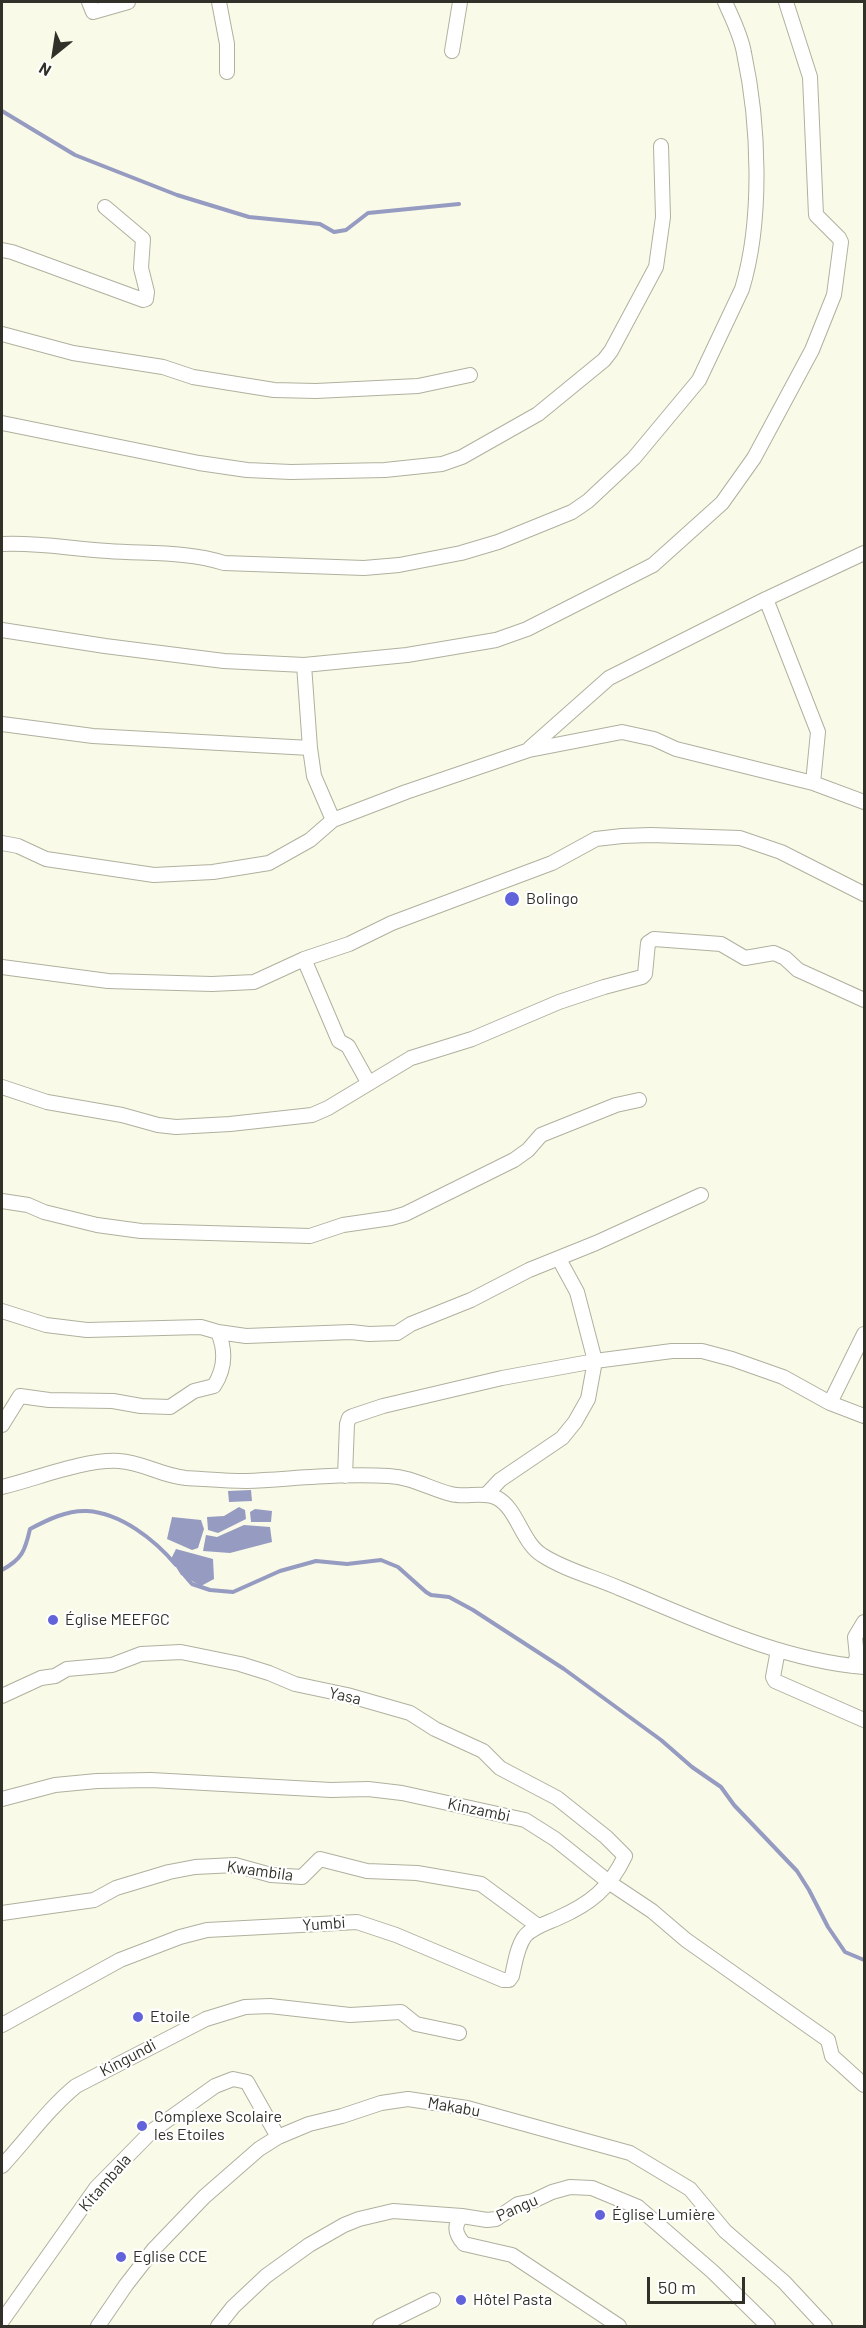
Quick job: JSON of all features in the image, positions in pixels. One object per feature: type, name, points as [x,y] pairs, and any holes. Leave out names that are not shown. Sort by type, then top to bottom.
[{"type":"street","points":[[89,2],[93,12],[128,2]]},
{"type":"street","points":[[219,2],[227,44],[227,72]]},
{"type":"street","points":[[452,51],[460,2]]},
{"type":"street","points":[[2,544],[35,543],[80,549],[204,557],[224,563],[364,568],[399,565],[461,553],[498,542],[572,512],[588,501],[634,458],[699,380],[746,276],[754,237],[755,143],[744,50],[725,2]]},
{"type":"street","points":[[2,630],[224,661],[304,665],[407,655],[496,640],[527,629],[653,565],[722,503],[754,458],[812,350],[834,295],[841,243],[839,238],[816,215],[810,77],[786,2]]},
{"type":"street","points":[[2,423],[247,470],[291,472],[385,470],[442,464],[462,457],[538,414],[604,360],[611,351],[656,267],[663,217],[661,146]]},
{"type":"street","points":[[2,250],[143,300],[146,299],[147,292],[141,268],[143,239],[105,207]]},
{"type":"street","points":[[2,334],[72,353],[163,366],[193,377],[274,390],[316,391],[418,386],[470,375]]},
{"type":"street","points":[[529,750],[609,678],[766,598],[864,554]]},
{"type":"street","points":[[766,598],[818,732],[813,783]]},
{"type":"street","points":[[304,665],[314,776],[333,820]]},
{"type":"street","points":[[2,724],[93,736],[310,748]]},
{"type":"street","points":[[2,843],[18,846],[46,860],[154,875],[213,872],[273,862],[310,840],[333,820],[413,789],[529,750],[622,732],[654,739],[676,749],[813,783],[864,802]]},
{"type":"street","points":[[2,966],[108,981],[212,984],[254,982],[304,959],[349,944],[392,922],[552,863],[596,839],[651,835],[740,838],[781,852],[864,894]]},
{"type":"street","points":[[2,1087],[47,1102],[176,1127],[312,1114],[328,1108],[411,1058],[472,1039],[570,998],[642,977],[645,974],[650,941],[654,939],[721,944],[745,958],[774,953],[798,970],[864,1000]]},
{"type":"street","points":[[304,959],[339,1041],[348,1046],[368,1082]]},
{"type":"street","points":[[2,1201],[28,1205],[62,1217],[128,1230],[310,1236],[343,1225],[405,1214],[514,1160],[528,1150],[540,1135],[616,1105],[639,1100]]},
{"type":"street","points":[[2,1311],[46,1325],[87,1330],[201,1327],[246,1336],[351,1332],[398,1333],[411,1324],[471,1300],[529,1270],[560,1259],[701,1195]]},
{"type":"street","points":[[486,1495],[500,1480],[562,1438],[575,1422],[588,1399],[595,1361],[579,1299],[560,1259]]},
{"type":"street","points":[[2,1425],[20,1396],[49,1400],[112,1401],[141,1406],[170,1407],[194,1391],[214,1386],[218,1381],[221,1376],[224,1345],[218,1332]]},
{"type":"street","points":[[830,1403],[864,1334]]},
{"type":"street","points":[[345,1476],[347,1424],[353,1416],[383,1406],[502,1378],[595,1361],[672,1351],[702,1351],[732,1359],[783,1377],[830,1403],[864,1416]]},
{"type":"street","points":[[2,1487],[91,1463],[119,1461],[167,1476],[182,1478],[244,1481],[390,1476],[409,1479],[449,1494],[486,1495],[498,1498],[506,1506],[532,1547],[549,1560],[653,1603],[778,1650],[859,1666],[855,1637],[862,1628]]},
{"type":"street","points":[[778,1650],[775,1681],[864,1720]]},
{"type":"street","name":"Yasa","points":[[2,1696],[41,1678],[55,1676],[68,1669],[112,1665],[141,1654],[181,1652],[240,1664],[295,1684],[403,1710],[435,1729],[483,1750],[500,1768],[557,1798],[606,1837],[625,1856],[610,1883]]},
{"type":"street","name":"Kinzambi","points":[[2,1799],[55,1785],[97,1781],[151,1780],[330,1790],[368,1789],[402,1793],[525,1820],[555,1839],[610,1883],[652,1911],[686,1940],[828,2040],[832,2056],[864,2085]]},
{"type":"street","name":"Kwambila","points":[[2,1913],[94,1900],[116,1888],[169,1872],[195,1867],[235,1865],[271,1875],[303,1877],[320,1859],[367,1871],[417,1873],[481,1884],[538,1926]]},
{"type":"street","name":"Yumbi","points":[[2,2025],[120,1960],[180,1937],[207,1930],[357,1922],[396,1935],[503,1980],[509,1980],[522,1941],[527,1934],[538,1926],[577,1910],[610,1883]]},
{"type":"street","name":"Kingundi","points":[[2,2166],[30,2136],[58,2100],[76,2086],[197,2023],[244,2007],[270,2006],[350,2015],[401,2012],[416,2024],[459,2033]]},
{"type":"street","name":"Kitambala","points":[[2,2321],[96,2188],[152,2131],[215,2086],[233,2079],[247,2082],[278,2138]]},
{"type":"street","name":"Makabu","points":[[98,2326],[154,2249],[238,2166],[278,2138],[309,2124],[381,2103],[408,2100],[467,2108],[630,2153],[690,2189],[725,2231],[784,2282],[825,2326]]},
{"type":"street","name":"Pangu","points":[[218,2326],[233,2307],[266,2276],[309,2245],[359,2219],[393,2211],[496,2219],[518,2204],[532,2202],[552,2192],[570,2187],[592,2188],[638,2207],[713,2272],[768,2326]]},
{"type":"street","points":[[462,2216],[455,2228],[464,2244],[512,2255],[619,2326]]},
{"type":"street","points":[[380,2326],[433,2300]]},
{"type":"water","points":[[251,1490],[252,1501],[229,1502],[228,1491]]},
{"type":"water","points":[[239,1507],[245,1510],[246,1519],[218,1533],[208,1530],[207,1517],[224,1516]]},
{"type":"water","points":[[255,1509],[272,1511],[271,1522],[251,1522],[250,1512]]},
{"type":"water","points":[[172,1517],[201,1520],[204,1529],[198,1548],[192,1550],[167,1539]]},
{"type":"water","points":[[244,1525],[270,1527],[272,1542],[230,1553],[203,1551],[206,1535],[217,1537]]},
{"type":"water","points":[[176,1549],[213,1559],[214,1579],[201,1586],[181,1575],[171,1559]]},
{"type":"waterway","points":[[2,111],[75,155],[177,195],[249,217],[320,224],[334,232],[346,230],[368,213],[459,204]]},
{"type":"waterway","points":[[2,1570],[22,1554],[30,1529],[57,1516],[80,1511],[100,1513],[125,1522],[148,1537],[176,1565]]},
{"type":"waterway","points":[[185,1576],[192,1584],[210,1590],[233,1592],[280,1571],[316,1561],[347,1564],[381,1560],[398,1567],[426,1592],[431,1595],[449,1597],[473,1610],[564,1669],[721,1787],[734,1805],[797,1871],[828,1927],[845,1952],[864,1960]]},
{"type":"place","name":"Bolingo","points":[[512,899]]},
{"type":"place","name":"Église MEEFGC","points":[[53,1620]]},
{"type":"place","name":"Etoile","points":[[138,2017]]},
{"type":"place","name":"Complexe Scolaire les Etoiles","points":[[142,2126]]},
{"type":"place","name":"Église Lumière","points":[[600,2215]]},
{"type":"place","name":"Eglise CCE","points":[[121,2257]]},
{"type":"place","name":"Hôtel Pasta","points":[[461,2300]]}]
